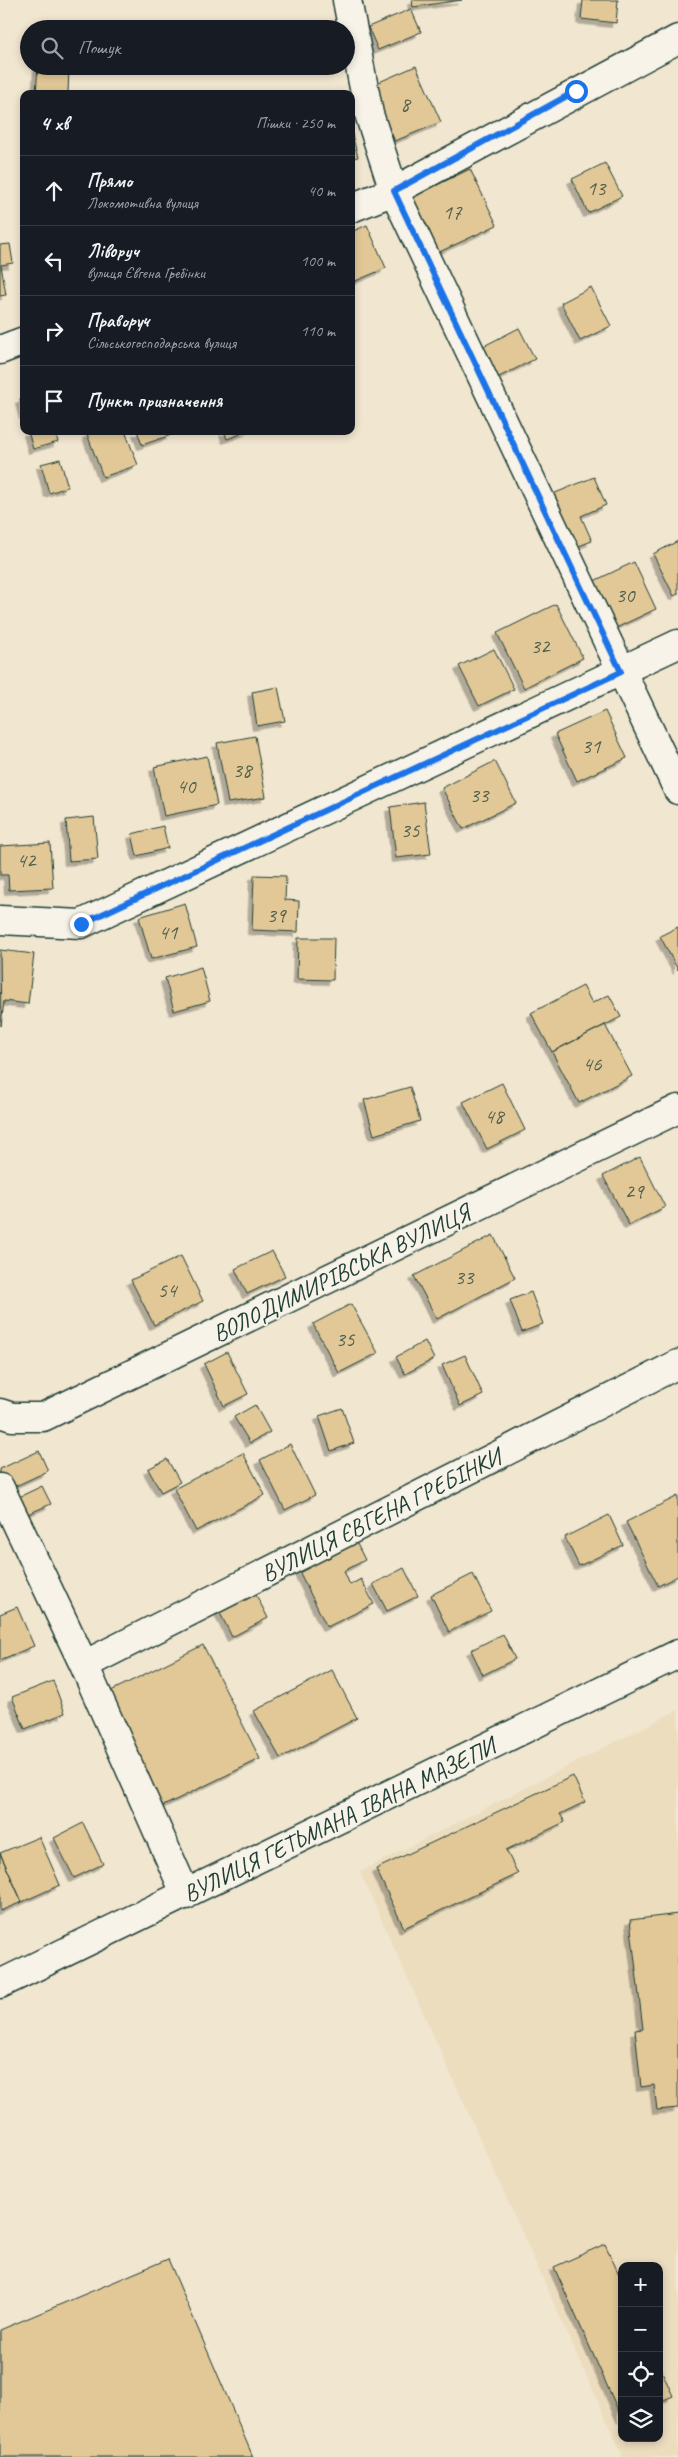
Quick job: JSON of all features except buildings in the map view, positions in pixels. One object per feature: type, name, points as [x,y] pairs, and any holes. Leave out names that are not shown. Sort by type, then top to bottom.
[{"type":"street","points":[[347,0],[351,20]]},
{"type":"street","points":[[355,206],[394,191],[678,39]]},
{"type":"street","points":[[355,43],[368,114],[394,191],[678,790]]},
{"type":"street","points":[[0,350],[20,342]]},
{"type":"street","points":[[0,920],[81,924],[678,644]]},
{"type":"street","name":"ВОЛОДИМИРІВСЬКА ВУЛИЦЯ","points":[[0,1413],[12,1417],[44,1417],[678,1108]]},
{"type":"street","name":"ВУЛИЦЯ ЄВГЕНА ГРЕБІНКИ","points":[[84,1665],[678,1364]]},
{"type":"street","points":[[0,1488],[84,1665],[186,1895]]},
{"type":"street","name":"ВУЛИЦЯ ГЕТЬМАНА ІВАНА МАЗЕПИ","points":[[0,1984],[678,1654]]},
{"type":"shaded area","points":[[678,1710],[678,2457],[623,2457],[360,1872]]},
{"type":"route","points":[[81,924],[621,672],[394,191],[576,91]]}]
